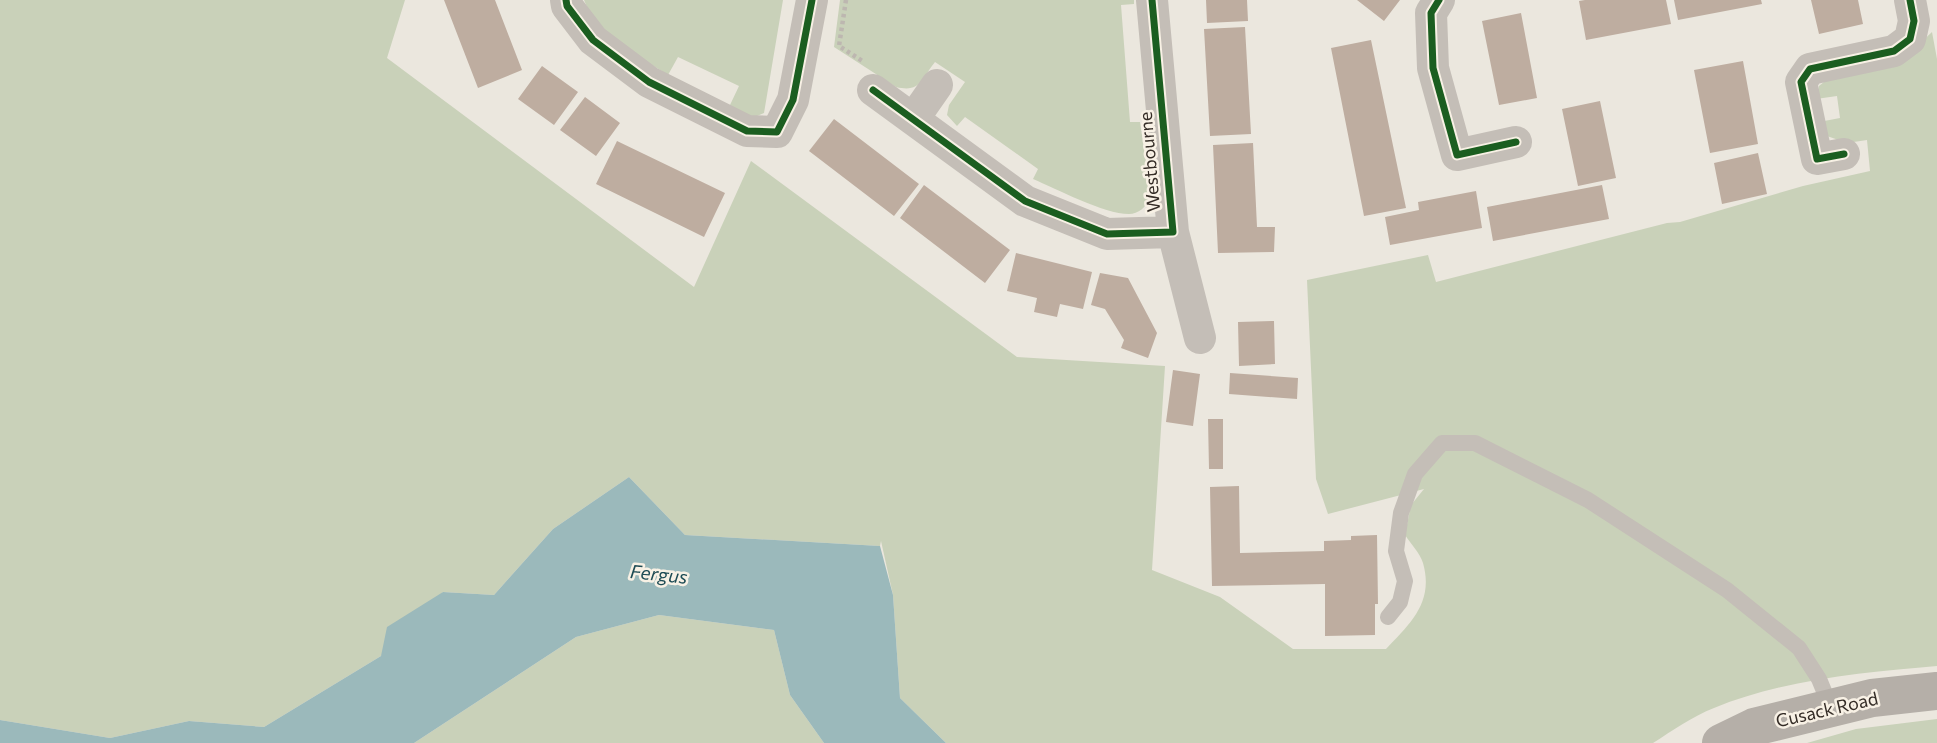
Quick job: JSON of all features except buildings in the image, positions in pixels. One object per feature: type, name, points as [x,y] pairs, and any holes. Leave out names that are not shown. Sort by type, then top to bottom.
[{"type":"main road","name":"Cusack Road","points":[[1721,743],[1754,727],[1872,698],[1937,691]]},
{"type":"street","points":[[566,0],[567,6],[593,40],[649,82],[747,131],[777,132],[793,100],[812,0]]},
{"type":"street","name":"Westbourne","points":[[873,90],[1025,201],[1107,234],[1173,232],[1152,0]]},
{"type":"street","points":[[1439,0],[1431,13],[1433,68],[1457,155],[1516,142]]},
{"type":"street","points":[[1844,154],[1817,159],[1801,82],[1810,69],[1894,51],[1910,39],[1914,20],[1910,0]]},
{"type":"street","points":[[914,118],[937,85]]},
{"type":"street","points":[[1173,232],[1200,338]]},
{"type":"lane","points":[[1388,617],[1400,602],[1405,581],[1396,551],[1401,513],[1415,474],[1442,443],[1475,443],[1588,500],[1727,590],[1799,648],[1819,680],[1831,708]]},
{"type":"path","points":[[846,0],[839,46],[876,71],[873,90]]},
{"type":"green space","points":[[0,0],[405,0],[387,58],[694,287],[751,161],[1017,357],[1165,366],[1152,570],[1220,597],[1293,649],[1386,649],[1418,611],[1423,600],[1426,577],[1423,563],[1405,535],[1411,505],[1424,489],[1328,514],[1316,479],[1307,280],[1428,255],[1436,282],[1667,223],[1680,222],[1803,186],[1870,171],[1867,140],[1847,143],[1827,136],[1819,122],[1840,118],[1837,96],[1816,99],[1819,86],[1830,77],[1912,51],[1932,32],[1937,59],[1937,666],[1852,675],[1767,690],[1706,711],[1653,743],[946,743],[900,698],[893,595],[881,541],[880,546],[685,535],[629,477],[553,529],[494,595],[443,592],[381,656],[264,727],[189,721],[110,738],[0,720]]},
{"type":"green space","points":[[584,0],[783,0],[764,113],[750,119],[730,105],[739,86],[678,57],[668,75],[644,60],[620,44],[599,25]]},
{"type":"green space","points":[[840,0],[1134,0],[1134,4],[1121,5],[1130,122],[1140,122],[1149,184],[1146,204],[1136,213],[1119,213],[1094,206],[1033,179],[1038,169],[965,117],[957,126],[947,115],[949,105],[965,82],[935,62],[916,86],[896,87],[834,47]]},
{"type":"green space","points":[[659,615],[774,630],[790,695],[824,743],[414,743],[576,637]]},
{"type":"green space","points":[[1937,719],[1937,743],[1807,743],[1856,729]]},
{"type":"water","name":"Fergus","points":[[629,477],[685,535],[880,546],[893,595],[900,698],[946,743],[824,743],[790,695],[774,630],[659,615],[576,637],[414,743],[0,743],[0,720],[110,738],[189,721],[264,727],[381,656],[387,627],[443,592],[494,595],[553,529]]},
{"type":"cycle path","points":[[566,0],[567,6],[593,40],[649,82],[747,131],[777,132],[793,100],[812,0]]},
{"type":"cycle path","points":[[873,90],[1025,201],[1107,234],[1173,232],[1152,0]]},
{"type":"cycle path","points":[[1439,0],[1431,13],[1433,68],[1457,155],[1516,142]]},
{"type":"cycle path","points":[[1844,154],[1817,159],[1801,82],[1810,69],[1894,51],[1910,39],[1914,21],[1910,0]]}]
